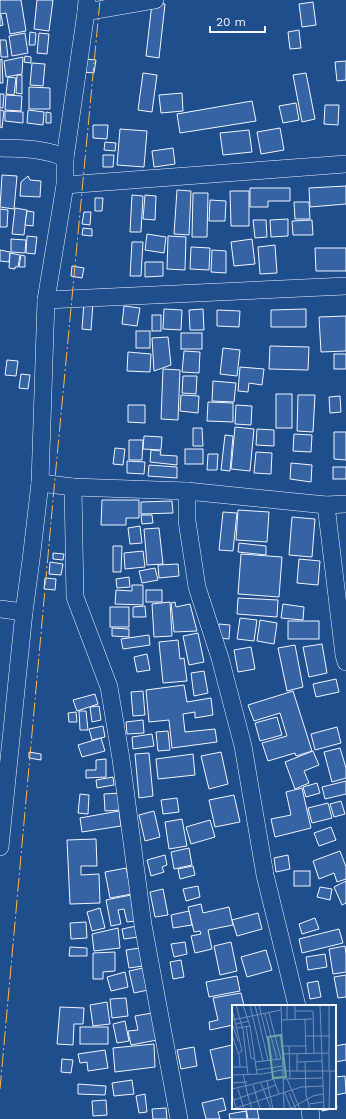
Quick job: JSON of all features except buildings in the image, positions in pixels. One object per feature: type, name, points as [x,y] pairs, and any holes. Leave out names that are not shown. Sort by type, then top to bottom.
[{"type":"street","points":[[0,847],[2,815],[24,612],[40,483],[46,300],[65,185],[65,158],[87,6],[155,0]]},
{"type":"street","points":[[0,148],[41,150],[55,153],[65,158]]},
{"type":"street","points":[[65,185],[346,164]]},
{"type":"street","points":[[46,300],[346,286]]},
{"type":"street","points":[[40,483],[73,487],[187,491],[326,505],[346,504]]},
{"type":"street","points":[[73,487],[75,597],[110,687],[143,925],[179,1119]]},
{"type":"street","points":[[187,491],[187,521],[197,587],[220,658],[243,746],[265,875],[297,1005]]},
{"type":"street","points":[[326,505],[346,662]]},
{"type":"street","points":[[0,609],[24,612]]},
{"type":"street","points":[[310,1109],[312,1119]]},
{"type":"power","points":[[0,1089],[100,0]]}]
